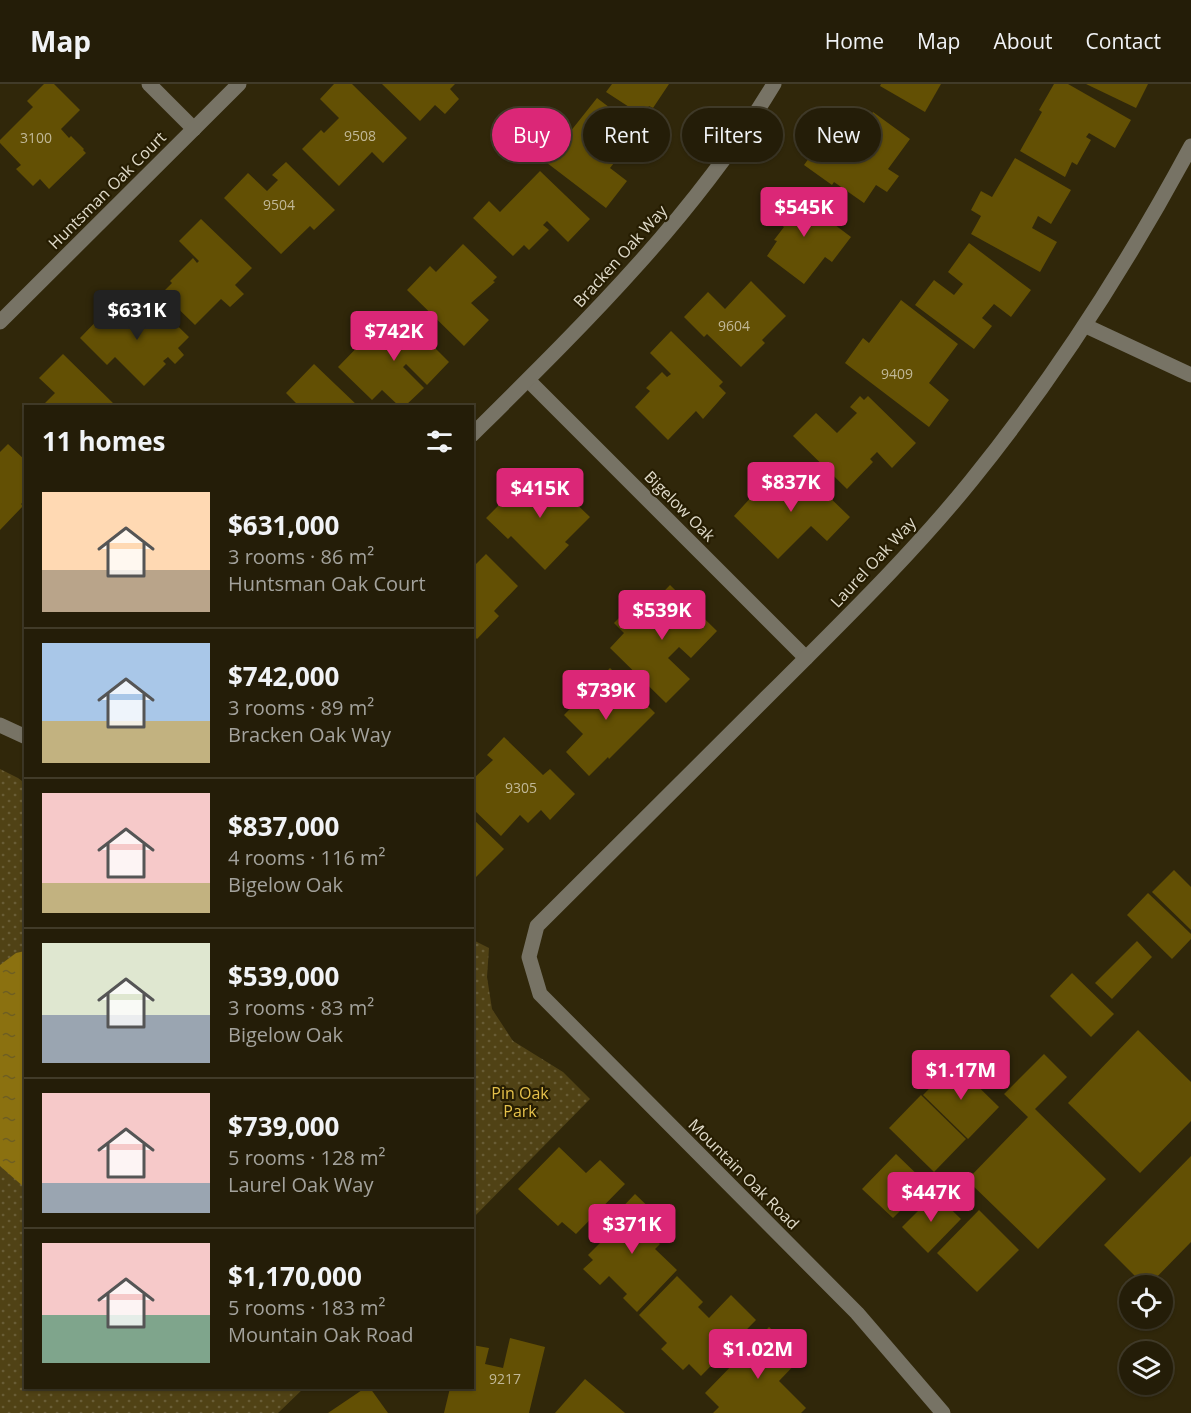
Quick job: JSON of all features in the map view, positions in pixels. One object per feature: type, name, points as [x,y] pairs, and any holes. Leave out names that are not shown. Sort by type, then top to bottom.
[{"type":"street","points":[[149,84],[194,129]]},
{"type":"street","name":"Huntsman Oak Court","points":[[0,322],[239,84]]},
{"type":"street","name":"Bracken Oak Way","points":[[474,433],[614,293],[680,215],[726,155],[774,84]]},
{"type":"street","name":"Laurel Oak Way","points":[[529,957],[537,926],[907,555],[970,482],[1049,380],[1086,326],[1150,222],[1191,146]]},
{"type":"street","points":[[1086,326],[1191,375]]},
{"type":"street","name":"Bigelow Oak","points":[[528,380],[806,658]]},
{"type":"street","points":[[0,725],[24,736]]},
{"type":"street","name":"Mountain Oak Road","points":[[529,957],[540,994],[857,1313],[943,1413]]},
{"type":"green space","points":[[0,769],[24,782],[24,1389],[303,1389],[278,1413],[0,1413]]},
{"type":"green space","name":"Pin Oak Park","points":[[474,940],[489,948],[487,977],[492,1009],[513,1041],[563,1072],[590,1099],[474,1217]]},
{"type":"water","points":[[24,951],[24,1187],[0,1166],[0,965],[16,953]]},
{"type":"building","points":[[44,84],[54,84],[80,110],[61,129],[69,138],[71,136],[86,153],[49,189],[40,179],[33,186],[16,169],[21,165],[0,143],[0,140],[33,107],[27,101]]},
{"type":"building","points":[[334,84],[352,84],[407,138],[383,163],[372,152],[339,186],[302,149],[321,130],[324,133],[339,118],[320,99]]},
{"type":"building","points":[[382,84],[455,84],[450,89],[459,99],[445,114],[435,105],[420,121]]},
{"type":"building","points":[[612,84],[669,84],[653,108],[649,106],[648,108],[631,108],[606,92]]},
{"type":"building","points":[[881,84],[941,84],[925,112],[880,86]]},
{"type":"building","points":[[1054,84],[1068,84],[1131,120],[1115,148],[1089,133],[1086,137],[1091,140],[1077,165],[1072,162],[1065,177],[1020,151],[1042,112],[1039,110]]},
{"type":"building","points":[[1086,84],[1148,84],[1136,108]]},
{"type":"building","points":[[597,98],[610,108],[589,108]]},
{"type":"building","points":[[583,116],[583,162],[615,162],[610,168],[627,181],[606,208],[546,162],[571,162],[571,131]]},
{"type":"building","points":[[881,118],[910,139],[888,169],[899,176],[887,192],[876,185],[864,203],[834,182],[832,185],[804,165],[806,162],[881,162]]},
{"type":"building","points":[[1015,158],[1071,190],[1051,224],[1038,216],[1032,228],[1057,242],[1040,272],[971,234],[981,216],[971,210],[981,191],[992,197]]},
{"type":"building","points":[[286,162],[335,210],[314,230],[310,226],[281,254],[224,198],[248,173],[267,191],[278,180],[272,175]]},
{"type":"building","points":[[540,171],[590,219],[568,242],[547,221],[543,225],[549,230],[529,250],[524,245],[513,256],[473,218],[489,201],[500,212]]},
{"type":"building","points":[[787,192],[805,205],[806,203],[851,237],[832,262],[825,257],[804,284],[767,256],[777,241],[774,240],[784,227],[769,216]]},
{"type":"building","points":[[201,219],[252,268],[235,285],[244,294],[230,307],[221,299],[195,325],[162,293],[172,283],[170,281],[193,258],[197,263],[199,261],[179,241]]},
{"type":"building","points":[[969,243],[1031,290],[1011,317],[994,304],[982,318],[992,326],[974,349],[915,305],[934,280],[954,295],[963,284],[948,272]]},
{"type":"building","points":[[463,244],[497,277],[493,281],[495,282],[471,303],[489,320],[464,346],[407,290],[430,266],[436,272]]},
{"type":"building","points":[[751,281],[786,316],[762,340],[765,343],[741,367],[707,334],[704,337],[684,317],[708,292],[725,309]]},
{"type":"building","points":[[901,300],[958,344],[929,383],[949,400],[929,427],[845,363],[863,338],[869,343]]},
{"type":"building","points":[[152,301],[189,337],[178,348],[184,355],[175,364],[168,357],[163,361],[166,364],[144,386],[115,357],[107,365],[80,338],[110,307],[128,326]]},
{"type":"building","points":[[399,312],[449,362],[427,385],[406,364],[403,367],[424,388],[406,405],[398,405],[382,390],[372,400],[338,367],[373,331],[377,335]]},
{"type":"building","points":[[671,331],[723,382],[719,386],[726,393],[703,419],[696,411],[668,440],[635,407],[650,391],[646,388],[662,372],[667,377],[671,374],[650,353]]},
{"type":"building","points":[[63,354],[115,405],[43,405],[55,393],[39,378]]},
{"type":"building","points":[[314,364],[357,405],[296,405],[297,404],[286,393]]},
{"type":"building","points":[[860,396],[864,400],[868,396],[916,443],[892,468],[877,452],[870,459],[873,462],[847,489],[793,436],[816,413],[837,433],[857,413],[850,407]]},
{"type":"building","points":[[8,444],[24,459],[24,501],[21,504],[23,506],[0,530],[0,452]]},
{"type":"building","points":[[796,465],[850,517],[827,541],[811,526],[778,559],[734,516],[754,494],[761,501]]},
{"type":"building","points":[[542,471],[590,517],[565,542],[569,545],[545,570],[511,536],[508,539],[486,518],[512,492],[517,497]]},
{"type":"building","points":[[486,554],[518,586],[494,611],[499,616],[477,639],[474,636],[474,566]]},
{"type":"building","points":[[670,585],[717,631],[691,658],[679,647],[668,658],[690,679],[666,703],[610,648],[624,633],[614,623],[630,607],[640,616]]},
{"type":"building","points":[[610,668],[655,713],[589,776],[566,752],[583,734],[564,715]]},
{"type":"building","points":[[504,737],[543,775],[550,769],[575,794],[550,820],[541,810],[528,823],[520,815],[501,836],[474,810],[474,778],[493,760],[487,755]]},
{"type":"building","points":[[474,820],[504,849],[474,879]]},
{"type":"building","points":[[1174,870],[1191,887],[1191,930],[1152,892]]},
{"type":"building","points":[[1148,893],[1191,934],[1191,939],[1172,959],[1127,915]]},
{"type":"building","points":[[1137,941],[1152,957],[1112,999],[1095,983]]},
{"type":"building","points":[[1072,973],[1114,1014],[1091,1037],[1050,996]]},
{"type":"building","points":[[1138,1030],[1191,1082],[1191,1121],[1140,1173],[1068,1103]]},
{"type":"building","points":[[1044,1054],[1067,1077],[1035,1109],[1106,1179],[1038,1249],[967,1180],[1028,1117],[1004,1094]]},
{"type":"building","points":[[954,1063],[999,1107],[968,1139],[923,1095]]},
{"type":"building","points":[[921,1095],[966,1139],[934,1172],[889,1128]]},
{"type":"building","points":[[559,1147],[586,1173],[600,1160],[625,1184],[576,1234],[562,1222],[558,1226],[518,1189]]},
{"type":"building","points":[[896,1154],[927,1184],[893,1218],[862,1189]]},
{"type":"building","points":[[1191,1156],[1191,1242],[1159,1275],[1134,1275],[1104,1245]]},
{"type":"building","points":[[635,1194],[660,1218],[647,1231],[660,1244],[655,1249],[677,1270],[637,1312],[623,1298],[627,1294],[609,1276],[600,1285],[583,1269],[593,1260],[588,1255],[617,1226],[611,1219]]},
{"type":"building","points":[[935,1194],[961,1219],[928,1253],[902,1227]]},
{"type":"building","points":[[979,1210],[1019,1250],[977,1292],[937,1253]]},
{"type":"building","points":[[677,1276],[703,1302],[698,1307],[709,1318],[731,1295],[756,1320],[701,1376],[689,1364],[683,1370],[661,1349],[667,1343],[639,1315]]},
{"type":"building","points":[[769,1327],[801,1358],[779,1381],[806,1408],[801,1413],[713,1413],[719,1407],[705,1393]]},
{"type":"building","points":[[510,1338],[545,1347],[529,1413],[444,1413],[450,1389],[474,1389],[474,1345],[489,1348],[485,1364],[503,1368]]},
{"type":"building","points":[[585,1379],[625,1413],[555,1413]]},
{"type":"building","points":[[364,1389],[371,1389],[388,1413],[328,1413]]}]
